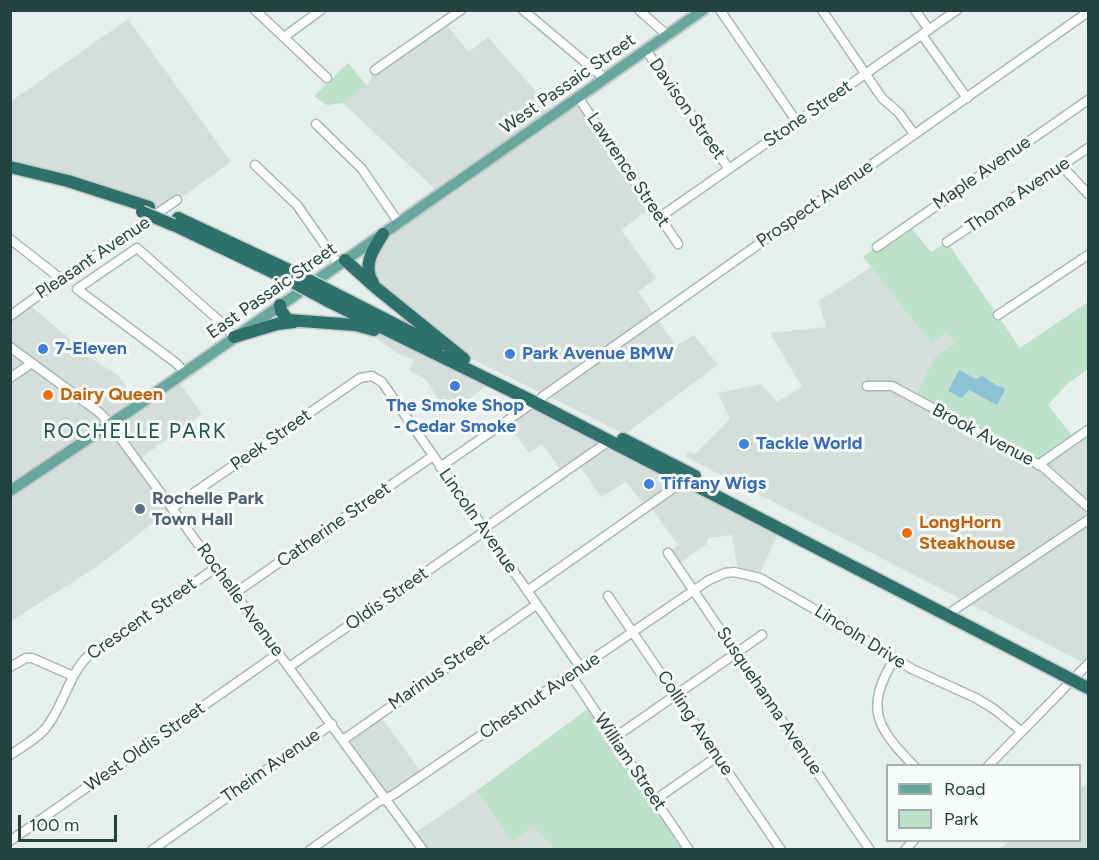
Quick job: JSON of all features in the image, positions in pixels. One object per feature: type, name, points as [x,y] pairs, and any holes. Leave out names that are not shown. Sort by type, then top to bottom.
[{"type":"highway","points":[[10,168],[68,181],[145,209],[288,275],[444,357],[538,399],[954,610],[1066,672]]},
{"type":"highway","points":[[10,176],[145,209]]},
{"type":"highway","points":[[375,287],[367,267],[369,258],[383,234]]},
{"type":"highway","points":[[342,262],[464,358]]},
{"type":"highway","points":[[330,297],[464,358],[609,441],[1086,682]]},
{"type":"highway","points":[[280,305],[288,320],[356,325],[444,357]]},
{"type":"highway","points":[[234,337],[268,326],[296,321]]},
{"type":"main road","name":"West Passaic Street","points":[[453,186],[703,10]]},
{"type":"main road","name":"East Passaic Street","points":[[110,424],[453,186]]},
{"type":"main road","points":[[12,488],[110,424]]},
{"type":"street","points":[[255,10],[327,78]]},
{"type":"street","points":[[284,37],[321,10]]},
{"type":"street","points":[[375,70],[462,10]]},
{"type":"street","points":[[524,10],[604,78]]},
{"type":"street","points":[[639,10],[668,35]]},
{"type":"street","points":[[720,10],[797,122]]},
{"type":"street","points":[[822,10],[882,98],[899,113],[914,134]]},
{"type":"street","points":[[915,10],[925,32],[967,98]]},
{"type":"street","name":"Stone Street","points":[[660,217],[957,10]]},
{"type":"street","name":"Prospect Avenue","points":[[440,467],[1089,12]]},
{"type":"street","name":"Davison Street","points":[[646,50],[729,169]]},
{"type":"street","name":"Lawrence Street","points":[[578,97],[678,244]]},
{"type":"street","name":"Maple Avenue","points":[[877,247],[1089,100]]},
{"type":"street","points":[[316,124],[362,169],[399,224]]},
{"type":"street","name":"Thoma Avenue","points":[[947,242],[1089,148]]},
{"type":"street","points":[[255,165],[297,205],[342,262]]},
{"type":"street","points":[[1062,166],[1089,194]]},
{"type":"street","name":"Pleasant Avenue","points":[[10,316],[177,200]]},
{"type":"street","points":[[10,239],[61,279]]},
{"type":"street","name":"Pleasant Avenue","points":[[184,372],[176,363],[77,289],[137,248],[223,324],[234,337]]},
{"type":"street","points":[[998,315],[1089,255]]},
{"type":"street","name":"Rochelle Avenue","points":[[12,350],[100,413],[110,424],[423,849]]},
{"type":"street","points":[[10,378],[32,363]]},
{"type":"street","name":"Lincoln Avenue","points":[[372,376],[382,382],[581,668]]},
{"type":"street","name":"Peek Street","points":[[172,508],[360,378],[372,376]]},
{"type":"street","name":"Brook Avenue","points":[[867,386],[892,386],[1038,465],[1089,507]]},
{"type":"street","points":[[1038,465],[1089,430]]},
{"type":"street","name":"Oldis Street","points":[[289,667],[609,441]]},
{"type":"street","name":"Catherine Street","points":[[235,593],[433,456]]},
{"type":"street","points":[[527,591],[685,480]]},
{"type":"street","points":[[954,610],[1088,520]]},
{"type":"street","name":"Susquehanna Avenue","points":[[668,553],[870,849]]},
{"type":"street","name":"Crescent Street","points":[[10,755],[37,737],[45,728],[73,676],[89,655],[217,567]]},
{"type":"street","name":"Lincoln Drive","points":[[693,590],[725,573],[752,575],[837,622],[912,669],[976,698],[1021,731]]},
{"type":"street","name":"Chestnut Avenue","points":[[310,849],[571,675],[693,590]]},
{"type":"street","name":"Colling Avenue","points":[[608,596],[781,849]]},
{"type":"street","name":"Marinus Street","points":[[343,740],[536,605]]},
{"type":"street","points":[[614,738],[762,635]]},
{"type":"street","name":"West Oldis Street","points":[[10,842],[279,653]]},
{"type":"street","points":[[10,667],[32,658],[73,676]]},
{"type":"street","points":[[895,658],[879,687],[877,705],[881,725],[891,743],[913,764]]},
{"type":"street","points":[[989,764],[1089,664]]},
{"type":"street","name":"William Street","points":[[571,675],[689,849]]},
{"type":"street","name":"Theim Avenue","points":[[152,849],[332,724]]},
{"type":"street","points":[[656,800],[718,756]]},
{"type":"shaded area","points":[[128,19],[231,162],[164,210],[11,163],[10,102]]},
{"type":"shaded area","points":[[444,22],[469,52],[488,37],[553,111],[578,97],[653,206],[621,230],[656,278],[638,292],[676,346],[694,335],[718,365],[625,434],[466,356],[369,276],[383,234],[440,194],[343,103],[367,86],[375,70]]},
{"type":"shaded area","points":[[871,267],[930,342],[947,331],[956,345],[1075,440],[1088,431],[1088,665],[686,457],[688,452],[695,454],[730,419],[718,393],[761,384],[777,402],[802,387],[770,333],[826,327],[819,301]]},
{"type":"shaded area","points":[[27,303],[81,348],[79,351],[118,375],[138,404],[176,378],[202,414],[138,460],[172,508],[98,566],[11,621],[11,316]]},
{"type":"shaded area","points":[[356,325],[371,329],[493,381],[448,414],[426,380],[409,370],[414,360],[398,353]]},
{"type":"shaded area","points":[[534,402],[780,529],[758,577],[738,572],[732,535],[708,538],[707,544],[676,565],[668,553],[678,545],[650,506],[646,508],[626,482],[601,497],[578,463],[563,473],[542,444],[529,453],[506,422]]},
{"type":"shaded area","points":[[379,714],[423,775],[386,799],[343,740]]},
{"type":"shaded area","points":[[1088,782],[1088,849],[998,849],[1008,842],[1081,842],[1081,788]]},
{"type":"shaded area","points":[[476,791],[513,842],[533,824],[554,849],[423,849],[412,835]]},
{"type":"green space","points":[[348,63],[367,86],[343,103],[327,105],[314,96]]},
{"type":"green space","points":[[908,224],[931,252],[947,242],[1020,348],[1088,302],[1088,369],[1067,384],[1048,405],[1075,440],[1048,471],[915,398],[934,358],[955,344],[947,332],[931,343],[863,257]]},
{"type":"green space","points":[[592,706],[690,849],[554,849],[533,825],[513,842],[476,791]]},
{"type":"water","points":[[959,370],[976,379],[982,376],[1003,387],[1005,390],[997,405],[969,390],[962,398],[948,391]]},
{"type":"place","name":"7-Eleven","points":[[43,349]]},
{"type":"place","name":"Park Avenue BMW","points":[[510,354]]},
{"type":"place","name":"The Smoke Shop - Cedar Smoke","points":[[455,386]]},
{"type":"place","name":"Dairy Queen","points":[[48,395]]},
{"type":"place","name":"Tackle World","points":[[744,444]]},
{"type":"place","name":"Tiffany Wigs","points":[[649,484]]},
{"type":"place","name":"Rochelle Park Town Hall","points":[[140,509]]},
{"type":"place","name":"LongHorn Steakhouse","points":[[907,533]]},
{"type":"district","name":"ROCHELLE PARK","points":[[135,432]]}]
